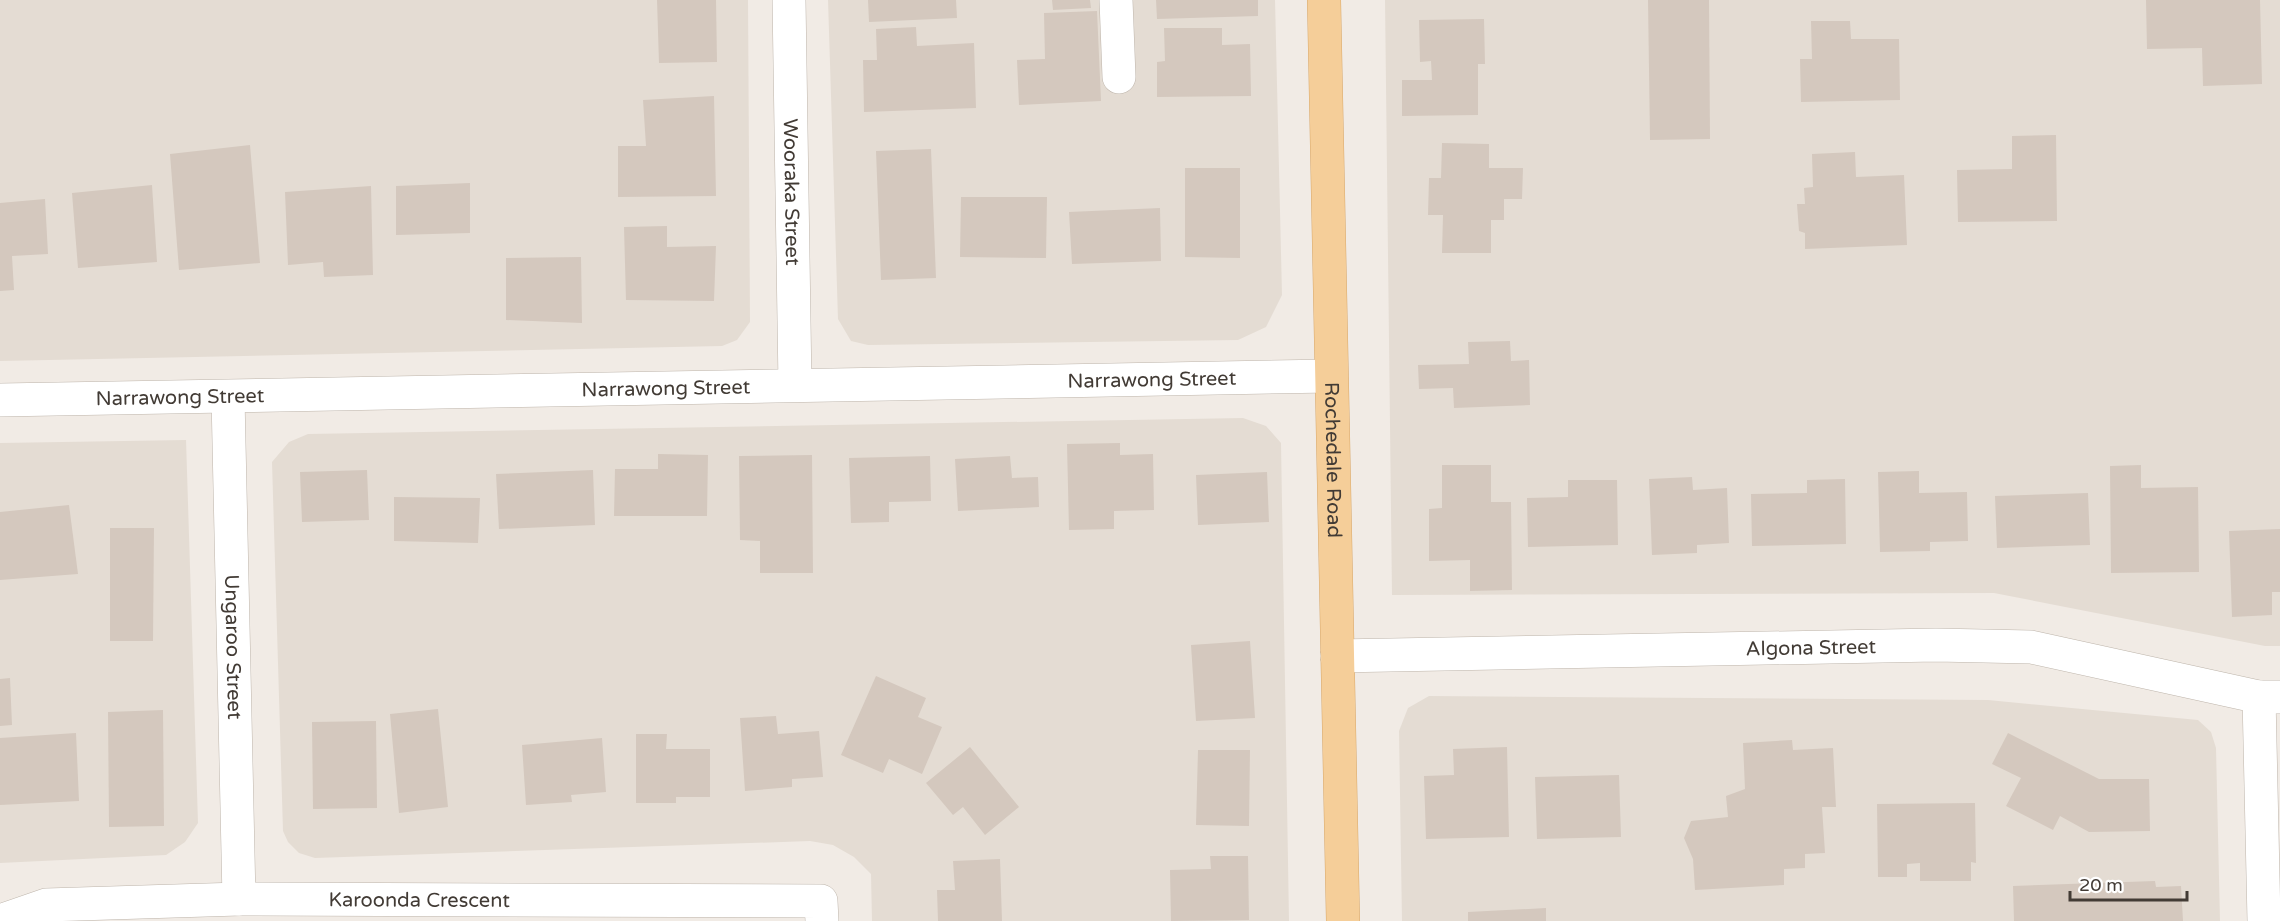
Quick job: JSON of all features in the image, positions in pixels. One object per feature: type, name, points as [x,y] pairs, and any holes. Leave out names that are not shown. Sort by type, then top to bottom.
[{"type":"main road","name":"Rochedale Road","points":[[1324,0],[1343,921]]},
{"type":"street","name":"Wooraka Street","points":[[789,0],[795,385]]},
{"type":"street","points":[[1116,0],[1119,77]]},
{"type":"street","name":"Narrawong Street","points":[[0,400],[1330,376]]},
{"type":"street","name":"Ungaroo Street","points":[[228,397],[239,899]]},
{"type":"street","name":"Algona Street","points":[[1337,656],[1936,645],[2031,647],[2269,697]]},
{"type":"street","points":[[2264,921],[2269,697]]},
{"type":"street","name":"Karoonda Crescent","points":[[0,921],[46,905],[239,899],[821,901],[822,921]]},
{"type":"shaded area","points":[[0,0],[748,0],[750,322],[737,340],[722,346],[0,361]]},
{"type":"shaded area","points":[[828,0],[1275,0],[1282,295],[1266,327],[1238,340],[868,345],[851,341],[838,319]]},
{"type":"shaded area","points":[[1385,0],[2280,0],[2280,646],[2265,646],[1994,593],[1392,595]]},
{"type":"shaded area","points":[[1243,418],[1266,426],[1281,443],[1289,921],[872,921],[871,874],[854,857],[833,845],[810,841],[315,858],[299,853],[288,842],[283,831],[272,462],[289,442],[308,434]]},
{"type":"shaded area","points":[[186,440],[198,823],[185,842],[166,855],[0,863],[0,443]]},
{"type":"shaded area","points":[[1429,696],[1988,700],[2198,720],[2211,732],[2216,748],[2220,921],[1402,921],[1399,731],[1408,708]]},
{"type":"building","points":[[657,0],[716,0],[717,62],[659,63]]},
{"type":"building","points":[[868,0],[956,0],[957,18],[869,22]]},
{"type":"building","points":[[1052,0],[1090,0],[1091,8],[1053,10]]},
{"type":"building","points":[[1156,0],[1258,0],[1258,16],[1157,19]]},
{"type":"building","points":[[1648,0],[1709,0],[1710,139],[1650,140]]},
{"type":"building","points":[[2146,0],[2260,0],[2262,84],[2203,86],[2202,48],[2147,49]]},
{"type":"building","points":[[1097,11],[1101,101],[1019,105],[1017,60],[1045,59],[1044,13]]},
{"type":"building","points":[[1484,19],[1485,64],[1478,64],[1478,115],[1402,116],[1402,80],[1432,80],[1431,61],[1420,62],[1419,20]]},
{"type":"building","points":[[1811,21],[1850,21],[1851,39],[1899,39],[1900,100],[1801,102],[1800,59],[1812,59]]},
{"type":"building","points":[[916,27],[917,46],[974,43],[976,108],[864,112],[863,60],[877,60],[876,29]]},
{"type":"building","points":[[1164,28],[1222,28],[1222,45],[1250,44],[1251,96],[1157,97],[1157,62],[1165,61]]},
{"type":"building","points":[[714,96],[716,196],[618,197],[618,146],[646,146],[643,100]]},
{"type":"building","points":[[2056,135],[2057,221],[1958,222],[1957,170],[2012,169],[2012,136]]},
{"type":"building","points":[[1442,143],[1489,144],[1489,168],[1523,168],[1522,199],[1504,199],[1504,220],[1491,220],[1491,253],[1442,253],[1443,215],[1428,215],[1429,178],[1441,178]]},
{"type":"building","points":[[250,145],[260,263],[179,270],[170,154]]},
{"type":"building","points":[[931,149],[936,278],[881,280],[876,151]]},
{"type":"building","points":[[1855,152],[1856,177],[1904,175],[1907,245],[1805,249],[1805,233],[1799,231],[1797,204],[1805,204],[1804,188],[1813,187],[1812,154]]},
{"type":"building","points":[[1185,168],[1240,168],[1240,258],[1185,257]]},
{"type":"building","points":[[470,183],[470,233],[396,235],[396,186]]},
{"type":"building","points":[[152,185],[157,262],[78,268],[72,193]]},
{"type":"building","points":[[371,186],[373,275],[324,277],[323,262],[288,265],[285,192]]},
{"type":"building","points":[[961,197],[1047,197],[1046,258],[960,257]]},
{"type":"building","points":[[45,199],[48,254],[12,256],[14,290],[0,291],[0,203]]},
{"type":"building","points":[[1160,208],[1161,261],[1072,264],[1069,212]]},
{"type":"building","points":[[667,226],[667,247],[716,246],[714,301],[626,300],[624,227]]},
{"type":"building","points":[[581,257],[582,323],[506,320],[506,258]]},
{"type":"building","points":[[1510,341],[1511,361],[1529,360],[1530,405],[1454,408],[1453,388],[1419,389],[1418,365],[1469,364],[1468,342]]},
{"type":"building","points":[[1120,443],[1120,455],[1153,454],[1154,510],[1114,511],[1114,529],[1069,530],[1067,444]]},
{"type":"building","points":[[658,454],[708,455],[707,516],[614,516],[615,469],[658,469]]},
{"type":"building","points":[[812,455],[813,573],[760,573],[760,541],[740,540],[739,456]]},
{"type":"building","points":[[930,456],[931,501],[889,502],[889,522],[851,523],[849,458]]},
{"type":"building","points":[[1010,456],[1012,478],[1038,477],[1039,507],[958,511],[955,459]]},
{"type":"building","points":[[1442,465],[1491,465],[1491,502],[1511,502],[1512,590],[1470,591],[1470,560],[1429,561],[1429,509],[1442,508]]},
{"type":"building","points":[[2141,465],[2141,488],[2198,487],[2199,572],[2111,573],[2110,466]]},
{"type":"building","points":[[367,470],[369,520],[302,522],[300,472]]},
{"type":"building","points":[[593,470],[595,525],[499,529],[496,474]]},
{"type":"building","points":[[1919,471],[1919,493],[1967,492],[1968,541],[1930,542],[1930,551],[1880,552],[1878,472]]},
{"type":"building","points":[[1267,472],[1269,522],[1198,525],[1196,475]]},
{"type":"building","points":[[1692,477],[1693,490],[1727,488],[1729,543],[1697,545],[1697,553],[1652,555],[1649,479]]},
{"type":"building","points":[[1845,479],[1846,544],[1752,546],[1751,494],[1807,493],[1807,480]]},
{"type":"building","points":[[1568,480],[1617,480],[1618,545],[1528,547],[1527,498],[1568,497]]},
{"type":"building","points":[[2088,493],[2090,545],[1997,548],[1995,496]]},
{"type":"building","points":[[394,497],[480,498],[478,543],[394,541]]},
{"type":"building","points":[[69,505],[78,574],[0,580],[0,512]]},
{"type":"building","points":[[110,528],[154,528],[153,641],[110,641]]},
{"type":"building","points":[[2280,529],[2280,592],[2272,592],[2272,615],[2232,617],[2229,531]]},
{"type":"building","points":[[1250,641],[1255,718],[1196,721],[1191,645]]},
{"type":"building","points":[[876,676],[926,698],[918,717],[942,727],[922,774],[889,759],[883,773],[841,755]]},
{"type":"building","points":[[10,678],[12,725],[0,726],[0,679]]},
{"type":"building","points":[[438,709],[448,807],[399,813],[390,714]]},
{"type":"building","points":[[163,710],[164,826],[109,827],[108,712]]},
{"type":"building","points":[[776,716],[778,734],[819,731],[823,777],[792,779],[792,787],[745,791],[740,718]]},
{"type":"building","points":[[376,721],[377,808],[313,809],[312,722]]},
{"type":"building","points":[[76,733],[79,801],[0,805],[0,738]]},
{"type":"building","points":[[2008,733],[2099,779],[2149,779],[2150,831],[2089,832],[2060,816],[2053,830],[2006,806],[2021,778],[1992,764]]},
{"type":"building","points":[[636,734],[667,734],[666,749],[710,749],[710,797],[676,797],[676,803],[636,803]]},
{"type":"building","points":[[602,738],[606,792],[571,795],[572,802],[526,805],[522,745]]},
{"type":"building","points":[[1792,740],[1793,750],[1833,748],[1836,807],[1822,807],[1825,853],[1805,854],[1805,868],[1784,869],[1784,885],[1695,890],[1693,859],[1684,838],[1691,821],[1728,817],[1726,796],[1745,789],[1743,743]]},
{"type":"building","points":[[970,747],[1019,807],[985,835],[963,807],[953,815],[926,783]]},
{"type":"building","points":[[1507,747],[1509,837],[1426,839],[1424,776],[1454,775],[1453,749]]},
{"type":"building","points":[[1198,750],[1250,750],[1249,826],[1196,825]]},
{"type":"building","points":[[1619,775],[1621,837],[1537,839],[1535,777]]},
{"type":"building","points":[[1975,803],[1976,863],[1971,862],[1971,881],[1920,881],[1920,863],[1907,864],[1907,877],[1878,877],[1877,804]]},
{"type":"building","points":[[1210,856],[1248,856],[1249,920],[1171,921],[1170,870],[1211,869]]},
{"type":"building","points":[[1000,859],[1002,921],[938,921],[937,890],[955,890],[953,861]]},
{"type":"building","points":[[2155,881],[2156,887],[2181,886],[2183,921],[2014,921],[2013,886]]},
{"type":"building","points":[[1546,908],[1546,921],[1468,921],[1468,912]]}]
